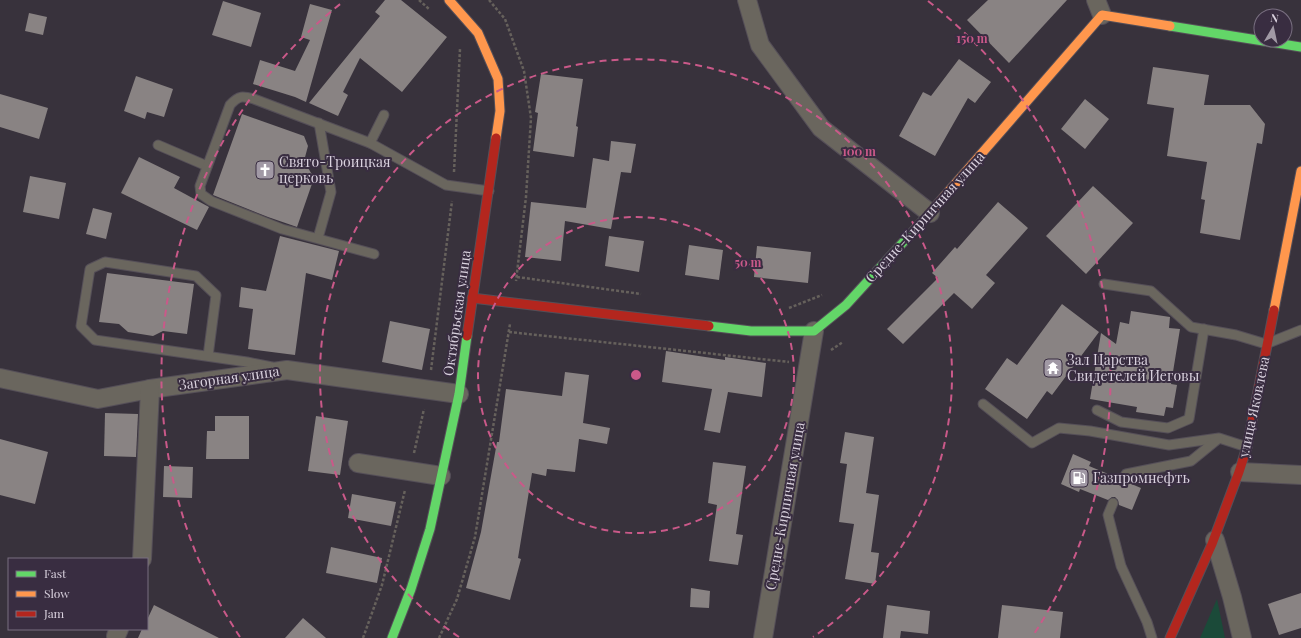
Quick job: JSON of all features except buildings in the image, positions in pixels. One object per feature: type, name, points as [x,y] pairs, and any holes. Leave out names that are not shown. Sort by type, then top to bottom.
[{"type":"street","name":"Октябрьская улица","points":[[392,638],[411,589],[430,530],[459,394],[500,112],[498,79],[478,33],[449,0]]},
{"type":"street","points":[[747,0],[760,45],[821,128],[930,213]]},
{"type":"street","name":"Средне-Кирпичная улица","points":[[763,638],[814,331],[846,306],[930,213],[1099,8],[1301,47]]},
{"type":"street","name":"улица Яковлева","points":[[1170,638],[1215,540],[1240,472],[1247,447],[1266,344],[1298,200],[1301,172]]},
{"type":"street","points":[[472,298],[752,331],[814,331]]},
{"type":"street","name":"Загорная улица","points":[[0,378],[98,399],[150,389],[287,370],[459,394]]},
{"type":"street","points":[[142,558],[150,389]]},
{"type":"street","points":[[358,463],[441,476]]},
{"type":"street","points":[[1240,472],[1301,475]]},
{"type":"street","points":[[1215,540],[1232,597],[1242,638]]},
{"type":"lane","points":[[374,254],[282,229],[211,201],[201,194],[200,186],[207,166],[230,105],[236,98],[245,96],[254,99],[370,143],[446,185],[489,191]]},
{"type":"lane","points":[[370,143],[384,115]]},
{"type":"lane","points":[[318,238],[331,192],[319,123]]},
{"type":"lane","points":[[158,145],[207,166]]},
{"type":"lane","points":[[208,356],[216,295],[196,276],[105,262],[90,269],[81,326],[95,340],[208,356],[287,370]]},
{"type":"lane","points":[[1104,284],[1151,291],[1191,327],[1236,335],[1266,344],[1301,330]]},
{"type":"lane","points":[[1097,410],[1121,422],[1168,428],[1189,418],[1204,329]]},
{"type":"lane","points":[[983,404],[1032,443],[1059,428],[1090,431],[1169,445],[1220,438],[1247,447]]},
{"type":"lane","points":[[1123,481],[1126,474],[1191,461],[1220,438]]},
{"type":"lane","points":[[1113,502],[1108,515],[1121,566],[1147,622],[1152,638]]},
{"type":"path","points":[[440,638],[457,599],[475,537],[514,303],[526,197],[531,118],[524,71],[505,19],[489,0]]},
{"type":"path","points":[[517,277],[649,295]]},
{"type":"path","points":[[784,308],[791,308],[829,293]]},
{"type":"path","points":[[509,332],[778,360]]},
{"type":"path","points":[[363,638],[382,585],[425,406]]},
{"type":"green space","points":[[1217,599],[1225,638],[1200,638]]},
{"type":"traffic: fast","points":[[1170,26],[1301,47]]},
{"type":"traffic: fast","points":[[709,326],[751,331],[814,331],[846,305],[929,214]]},
{"type":"traffic: fast","points":[[392,638],[411,589],[430,529],[459,394],[467,336]]},
{"type":"traffic: slow","points":[[449,0],[478,33],[498,79],[500,111],[496,138]]},
{"type":"traffic: slow","points":[[929,214],[1102,15],[1170,26]]},
{"type":"traffic: slow","points":[[1274,310],[1301,171]]},
{"type":"traffic: jam","points":[[467,336],[496,138]]},
{"type":"traffic: jam","points":[[472,298],[709,326]]},
{"type":"traffic: jam","points":[[1170,638],[1212,544],[1247,447],[1274,310]]},
{"type":"place","name":"Свято-Троицкая церковь","points":[[265,170]]},
{"type":"place","name":"Зал Царства Свидетелей Иеговы","points":[[1053,368]]},
{"type":"place","name":"Газпромнефть","points":[[1079,478]]}]
